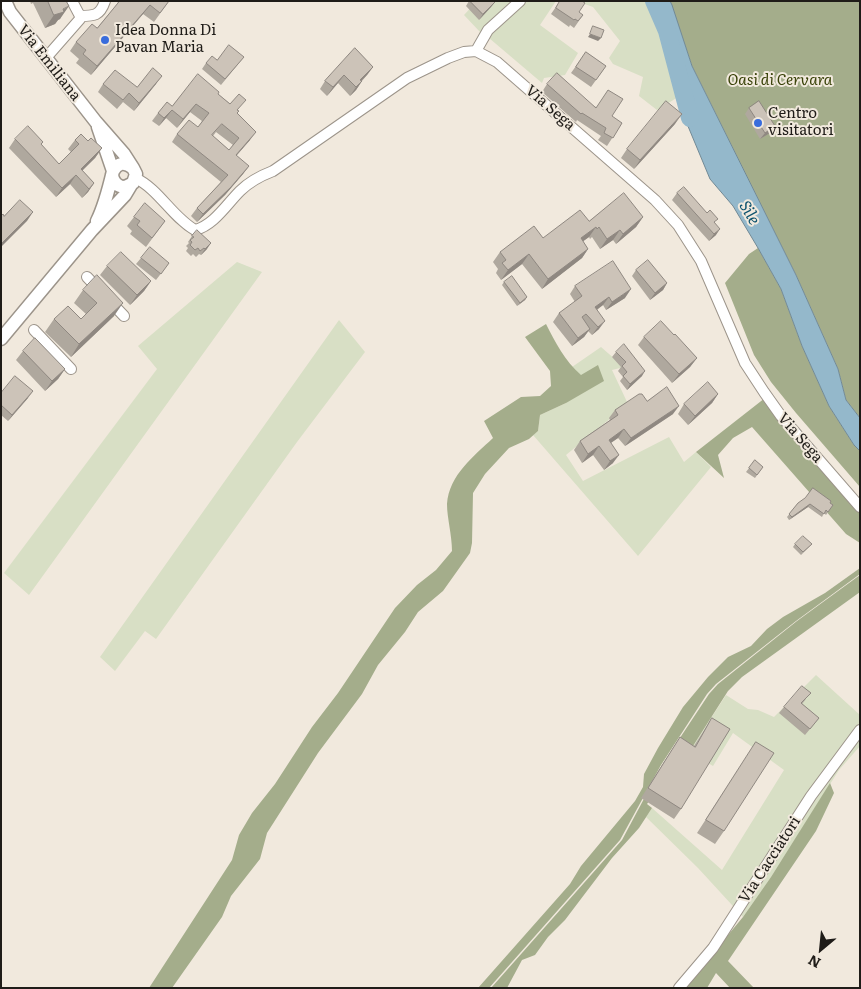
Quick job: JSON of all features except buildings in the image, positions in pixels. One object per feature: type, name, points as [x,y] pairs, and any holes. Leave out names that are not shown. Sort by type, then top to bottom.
[{"type":"main road","name":"Via Emiliana","points":[[5,1],[10,12],[45,59],[124,154],[133,177]]},
{"type":"main road","name":"Via Emiliana","points":[[96,122],[112,173]]},
{"type":"main road","points":[[92,230],[103,209],[112,173],[120,164],[125,163],[133,177]]},
{"type":"main road","points":[[112,173],[112,179],[117,185],[125,187],[133,177]]},
{"type":"main road","points":[[1,339],[92,230],[124,195],[133,177]]},
{"type":"street","points":[[80,16],[94,16],[102,9],[105,1]]},
{"type":"street","points":[[133,177],[147,186],[187,225],[195,230],[204,227],[241,190],[256,178],[273,171],[407,78],[448,58],[464,52],[476,51],[488,30],[520,1]]},
{"type":"street","points":[[45,59],[80,19],[73,2]]},
{"type":"street","name":"Via Sega","points":[[476,51],[497,62],[655,200],[678,225],[701,260],[744,363],[781,416],[860,507]]},
{"type":"street","points":[[87,276],[124,316]]},
{"type":"street","points":[[34,330],[71,369]]},
{"type":"street","name":"Via Cacciatori","points":[[679,988],[713,948],[811,796],[860,730]]},
{"type":"green space","points":[[477,1],[556,1],[540,25],[578,53],[565,75],[544,78],[542,83],[489,38],[484,37],[476,40],[480,32],[464,15]]},
{"type":"green space","points":[[576,1],[651,1],[684,89],[683,94],[657,110],[639,96],[643,77],[613,64],[609,58],[620,41],[593,7]]},
{"type":"green space","name":"Oasi di Cervara","points":[[670,1],[860,1],[860,418],[846,400],[838,369],[796,275],[692,66]]},
{"type":"green space","points":[[758,248],[781,289],[802,346],[829,406],[854,445],[860,451],[860,487],[771,382],[754,355],[725,283],[749,254]]},
{"type":"green space","points":[[237,262],[262,272],[29,595],[4,573],[157,369],[138,346]]},
{"type":"green space","points":[[339,320],[365,352],[297,442],[156,639],[145,631],[115,671],[100,657]]},
{"type":"green space","points":[[546,324],[561,351],[575,370],[581,375],[598,365],[604,381],[566,403],[540,415],[538,431],[529,439],[509,448],[485,474],[473,493],[470,553],[443,591],[418,612],[405,632],[378,665],[362,694],[318,753],[267,833],[260,859],[231,896],[222,917],[172,988],[149,988],[232,860],[239,835],[252,813],[275,784],[312,727],[338,693],[395,608],[417,585],[436,570],[452,551],[447,509],[449,494],[457,475],[493,438],[484,421],[521,397],[540,396],[551,386],[550,371],[525,337]]},
{"type":"green space","points":[[601,347],[624,367],[612,370],[628,404],[566,455],[583,481],[669,437],[684,462],[696,452],[711,467],[638,556],[533,435],[538,431],[540,415],[566,403],[580,375],[572,367]]},
{"type":"green space","points":[[765,398],[860,508],[860,543],[846,534],[752,427],[733,438],[718,455],[724,478],[696,452]]},
{"type":"green space","points":[[860,568],[860,574],[796,621],[716,684],[707,694],[661,765],[620,840],[489,988],[478,988],[570,884],[581,866],[635,801],[643,787],[644,774],[658,748],[683,707],[708,677],[728,657],[751,646],[767,629],[783,617],[825,593]]},
{"type":"green space","points":[[860,575],[860,592],[742,677],[728,691],[693,746],[686,750],[647,804],[652,808],[639,828],[612,858],[565,920],[548,937],[535,955],[522,960],[507,988],[491,988],[622,840],[662,765],[709,694],[718,684],[797,621]]},
{"type":"green space","points":[[816,675],[860,715],[860,746],[839,770],[771,877],[743,917],[698,868],[646,817],[652,808],[722,870],[784,770],[733,733],[713,766],[693,754],[693,746],[726,695],[748,709],[758,710],[774,717]]},
{"type":"green space","points":[[830,783],[834,793],[816,831],[728,961],[754,988],[730,988],[716,973],[707,988],[684,988],[743,917],[771,877]]},
{"type":"water","points":[[651,1],[670,1],[672,5],[692,66],[796,275],[838,369],[846,400],[860,418],[860,451],[854,445],[829,406],[802,346],[781,289],[733,206],[710,179],[685,119],[684,89]]},
{"type":"waterway","name":"Sile","points":[[654,1],[667,31],[690,118]]},
{"type":"place","name":"Idea Donna Di Pavan Maria","points":[[105,40]]},
{"type":"place","name":"Centro visitatori","points":[[758,123]]}]
